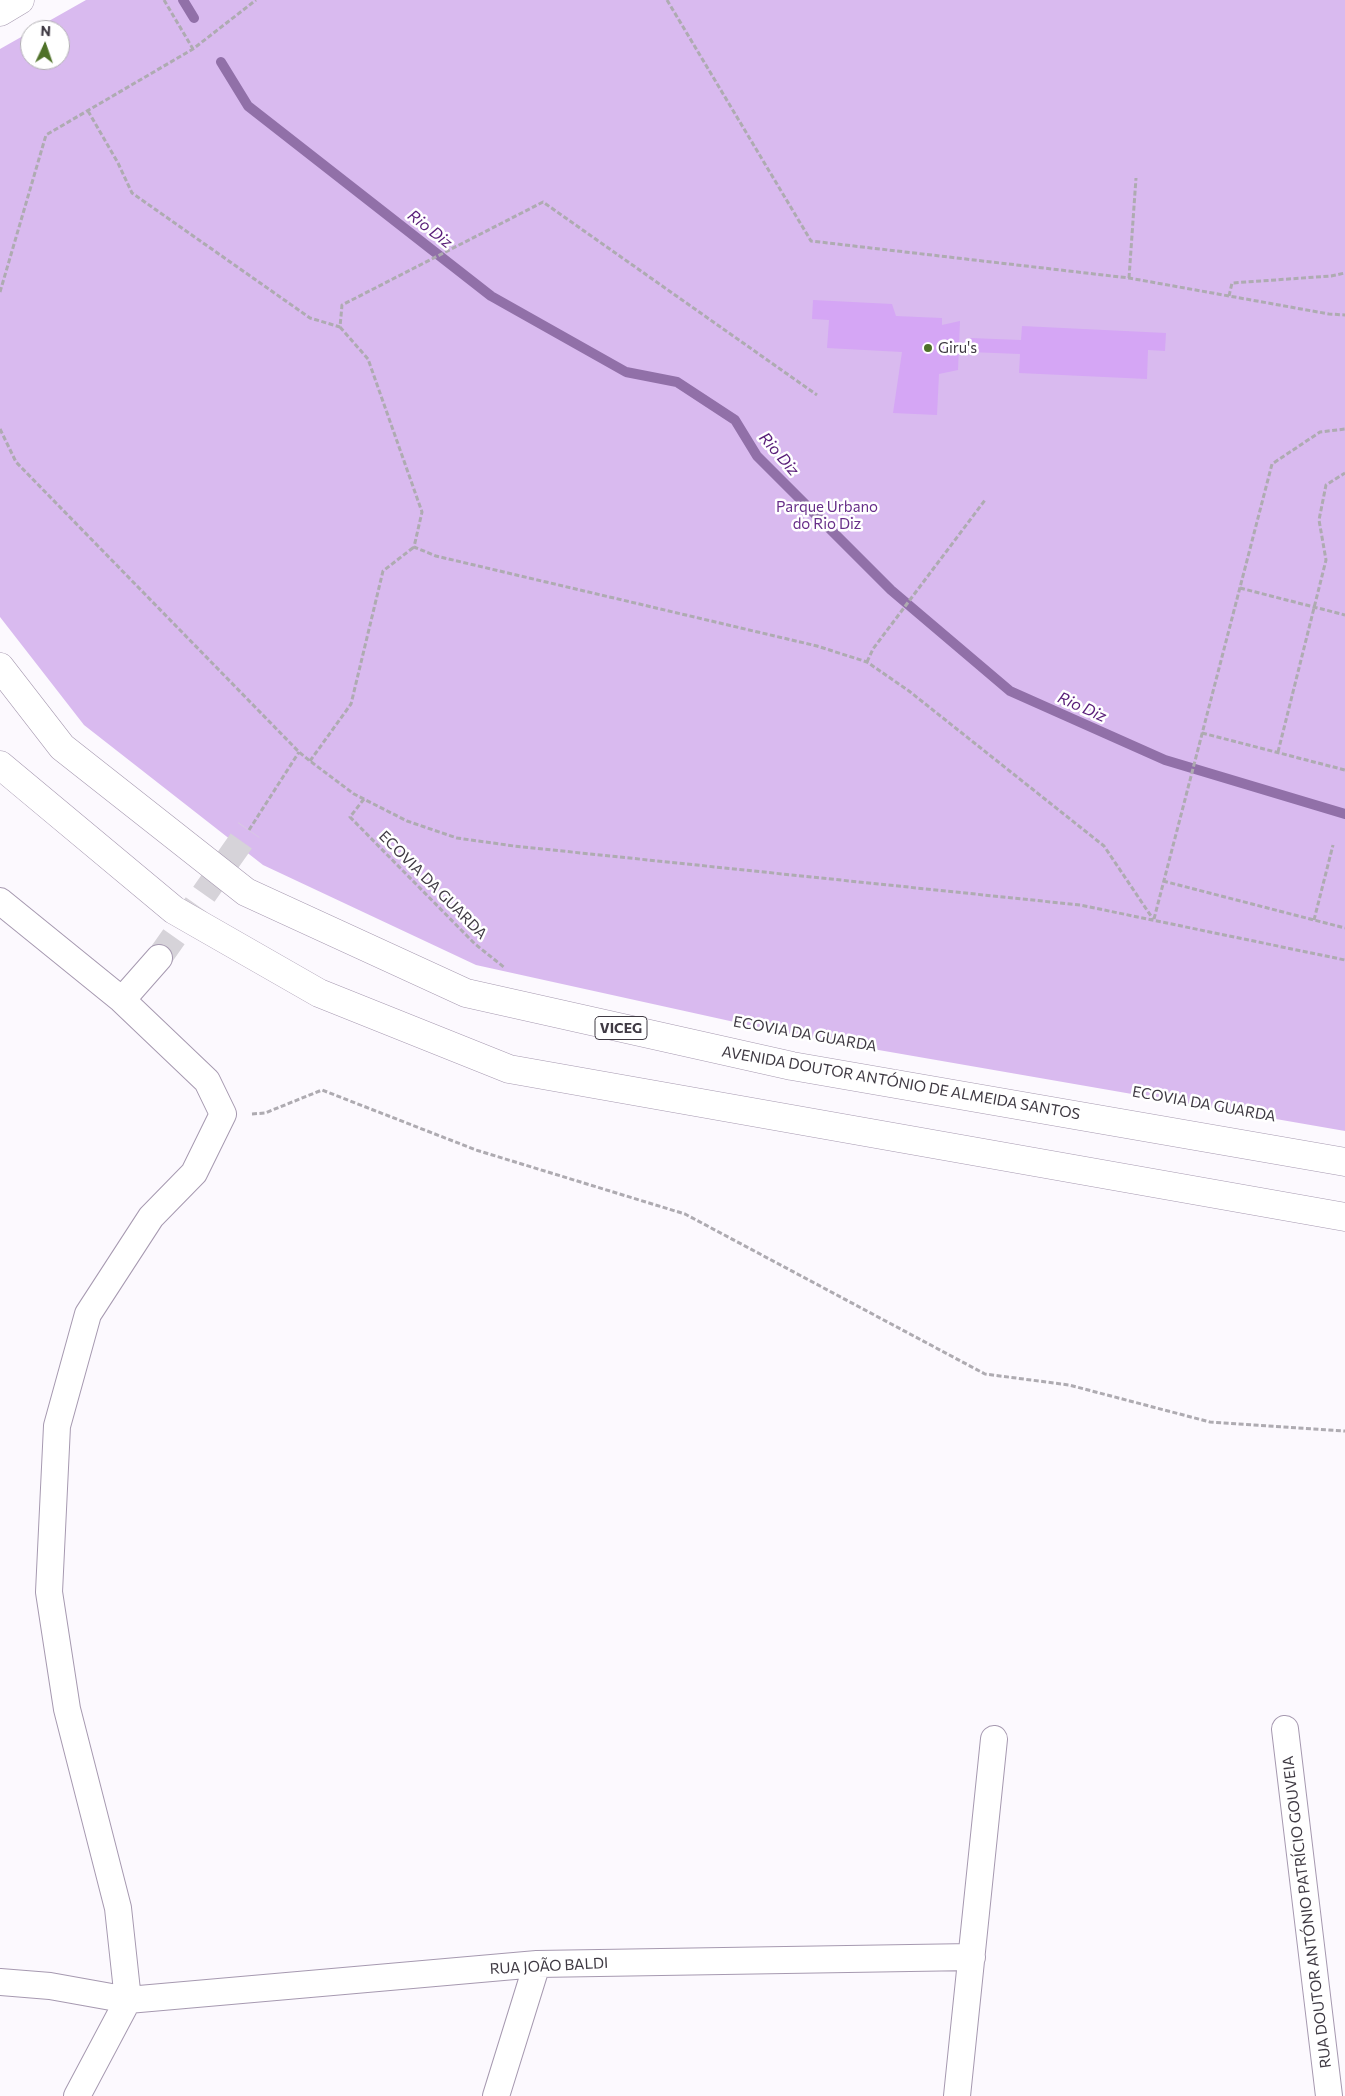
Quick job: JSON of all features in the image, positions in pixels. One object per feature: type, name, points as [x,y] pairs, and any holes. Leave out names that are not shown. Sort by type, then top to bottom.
[{"type":"main road","points":[[0,12],[20,0]]},
{"type":"main road","name":"AVENIDA DOUTOR ANTÓNIO DE ALMEIDA SANTOS","points":[[0,667],[62,747],[246,892],[466,994],[792,1066],[1345,1162]]},
{"type":"main road","points":[[0,765],[174,910],[319,993],[509,1069],[1345,1217]]},
{"type":"street","points":[[0,901],[122,1000],[207,1081],[222,1114],[194,1173],[151,1217],[88,1314],[56,1426],[49,1592],[67,1709],[118,1908],[128,2000],[77,2096]]},
{"type":"street","points":[[122,1000],[159,958]]},
{"type":"street","name":"RUA DOUTOR ANTÓNIO PATRÍCIO GOUVEIA","points":[[1285,1729],[1330,2096]]},
{"type":"street","points":[[957,2096],[994,1739]]},
{"type":"street","name":"RUA JOÃO BALDI","points":[[0,1982],[50,1986],[128,2000],[537,1964],[972,1957]]},
{"type":"street","points":[[496,2096],[537,1964]]},
{"type":"path","points":[[164,0],[192,49]]},
{"type":"path","points":[[0,292],[46,135],[192,49],[256,0]]},
{"type":"path","points":[[667,0],[811,241],[1129,278],[1345,315]]},
{"type":"path","points":[[88,111],[118,162],[132,193],[310,318],[340,327],[368,359],[422,512],[414,546],[383,571],[351,704],[310,761]]},
{"type":"path","points":[[1129,278],[1136,178]]},
{"type":"path","points":[[340,327],[342,305],[543,202],[817,395]]},
{"type":"path","points":[[1229,296],[1232,283],[1331,276],[1345,273]]},
{"type":"path","points":[[0,429],[16,462],[299,752],[364,799],[407,821],[457,838],[514,846],[1080,905],[1345,960]]},
{"type":"path","points":[[1154,919],[1272,464],[1320,432],[1345,429]]},
{"type":"path","points":[[1278,752],[1326,560],[1319,520],[1326,485],[1345,473]]},
{"type":"path","points":[[867,662],[873,649],[985,500]]},
{"type":"path","points":[[414,546],[436,556],[816,646],[867,662],[910,691],[1104,846],[1154,919]]},
{"type":"path","points":[[1240,588],[1345,615]]},
{"type":"path","points":[[1202,732],[1345,770]]},
{"type":"path","points":[[249,830],[299,752]]},
{"type":"path","name":"ECOVIA DA GUARDA","points":[[364,799],[350,817],[475,944],[510,971]]},
{"type":"path","points":[[1314,920],[1333,844]]},
{"type":"path","points":[[1163,881],[1345,928]]},
{"type":"path","points":[[222,1114],[265,1114],[322,1090],[476,1150],[685,1214],[985,1374],[1069,1385],[1210,1422],[1345,1431]]},
{"type":"green space","name":"Parque Urbano do Rio Diz","points":[[86,0],[1345,0],[1345,1131],[798,1036],[476,965],[263,865],[84,725],[0,617],[0,49],[20,38],[20,70],[70,70],[70,20],[51,20]]},
{"type":"building","points":[[813,300],[892,304],[896,316],[942,318],[942,325],[960,321],[958,370],[939,374],[937,415],[893,413],[902,352],[827,348],[829,320],[812,319]]},
{"type":"building","points":[[1022,326],[1166,333],[1165,351],[1148,350],[1147,379],[1019,373],[1020,354],[969,352],[970,338],[1021,340]]},
{"type":"waterway","name":"Rio Diz","points":[[183,0],[194,18]]},
{"type":"waterway","name":"Rio Diz","points":[[221,62],[248,106],[491,296],[626,372],[677,382],[735,420],[757,456],[891,590],[1010,691],[1165,760],[1345,814]]},
{"type":"tunnel","points":[[159,958],[249,830]]},
{"type":"place","name":"Giru's","points":[[928,348]]}]
